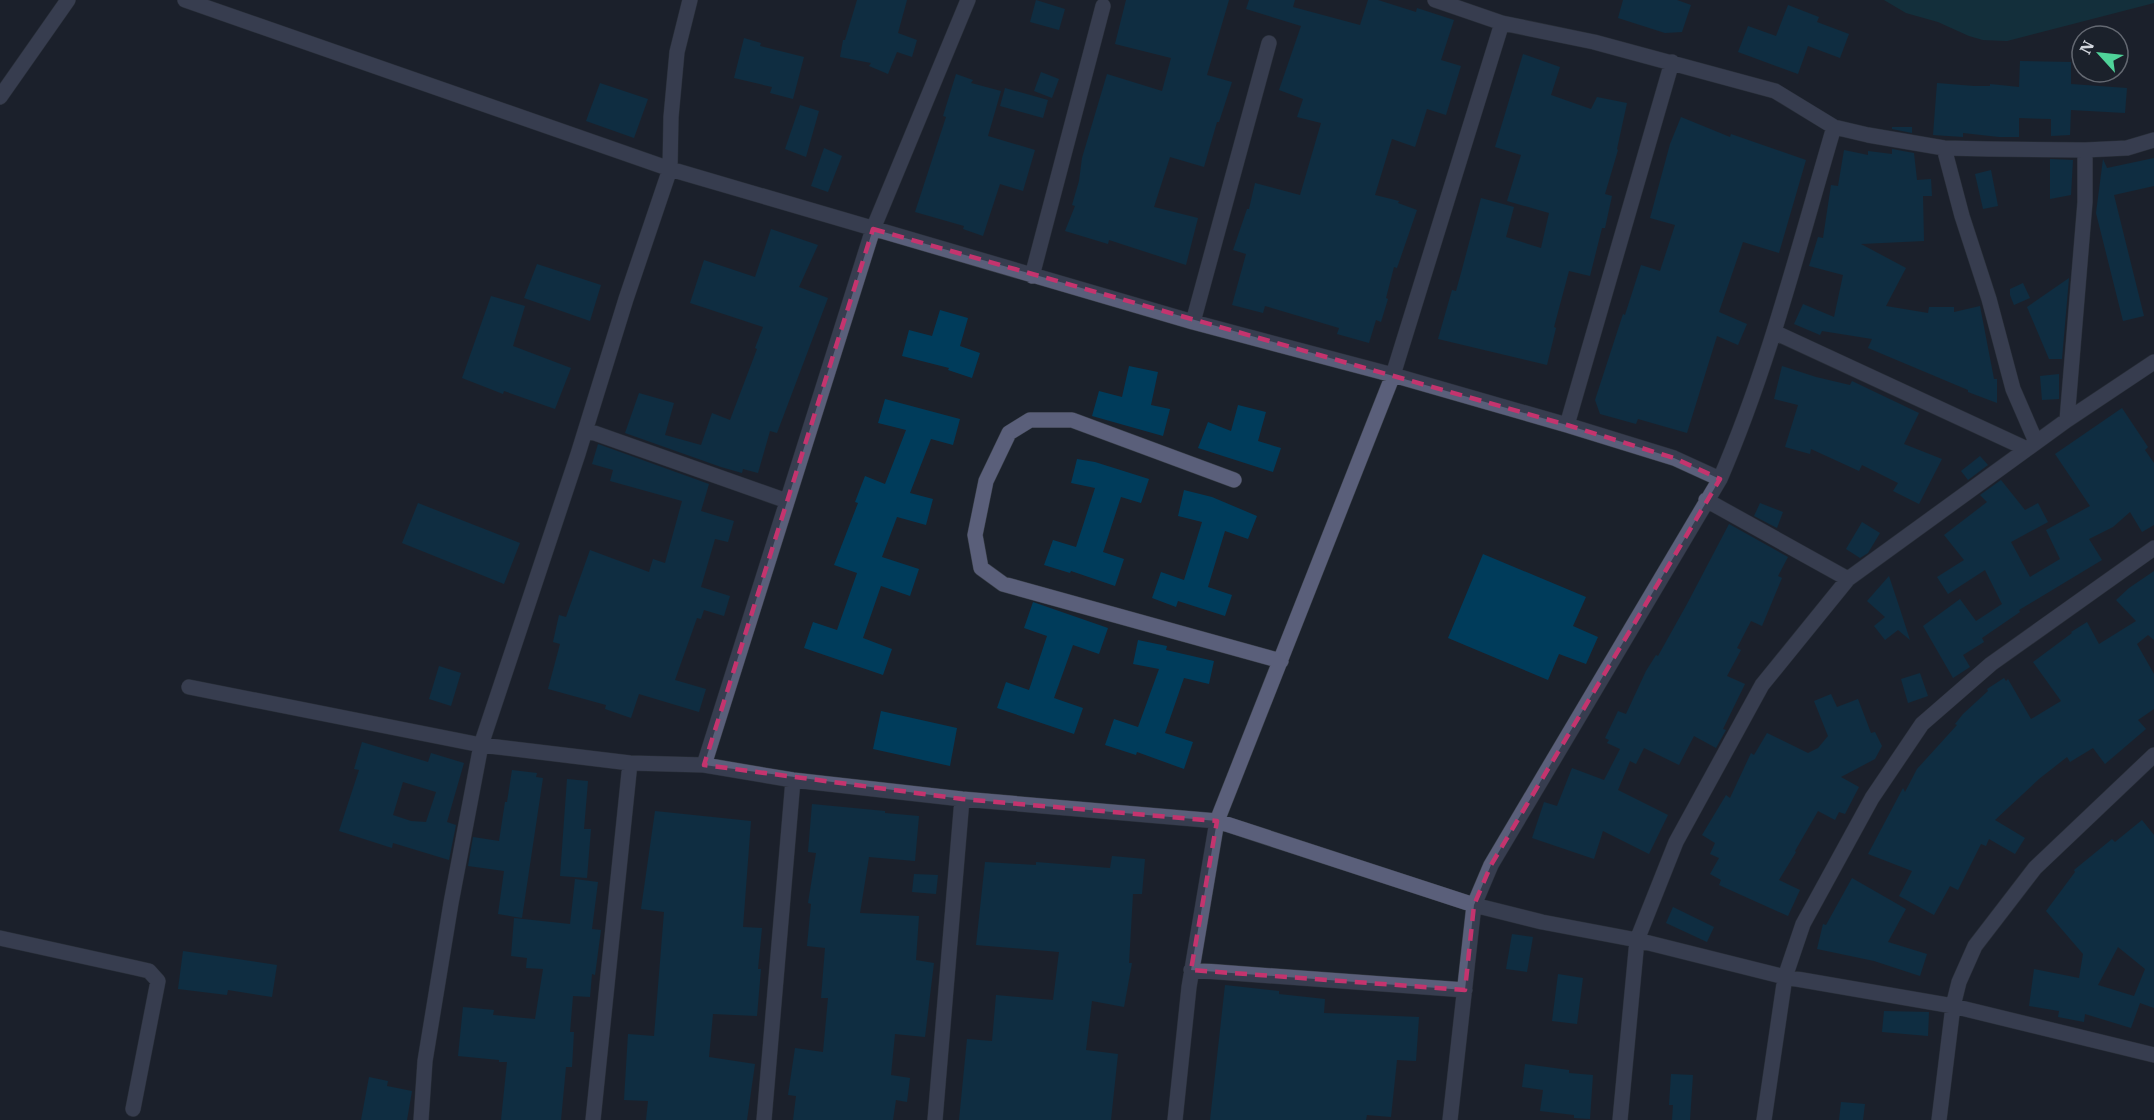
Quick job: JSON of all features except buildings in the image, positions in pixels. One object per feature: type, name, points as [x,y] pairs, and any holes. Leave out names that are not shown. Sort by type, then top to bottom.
[{"type":"street","points":[[0,97],[68,0]]},
{"type":"street","points":[[185,0],[670,169],[1193,322],[1393,375],[1567,425],[1674,458],[1720,479]]},
{"type":"street","points":[[420,1120],[426,1050],[450,903],[481,745],[670,169],[671,117],[677,52],[690,0]]},
{"type":"street","points":[[704,765],[873,229],[968,0]]},
{"type":"street","points":[[1435,0],[1502,23],[1594,42],[1775,91],[1834,127],[1868,135],[1944,148],[2085,150],[2127,148],[2154,140]]},
{"type":"street","points":[[1032,276],[1103,6]]},
{"type":"street","points":[[1175,1120],[1191,970],[1217,821],[1393,375],[1502,23]]},
{"type":"street","points":[[1193,322],[1269,44]]},
{"type":"street","points":[[1567,425],[1672,62]]},
{"type":"street","points":[[1450,1120],[1474,905],[1491,865],[1720,479],[1739,435],[1774,332],[1834,127]]},
{"type":"street","points":[[1944,148],[2013,389],[2032,446]]},
{"type":"street","points":[[2067,420],[2085,202],[2085,150]]},
{"type":"street","points":[[1774,332],[2032,446]]},
{"type":"street","points":[[1620,1120],[1637,940],[1676,842],[1762,685],[1848,579],[2067,420],[2154,362]]},
{"type":"street","points":[[1234,480],[1072,420],[1030,420],[1009,434],[986,481],[975,535],[981,568],[1003,584],[1281,661]]},
{"type":"street","points":[[586,430],[787,501]]},
{"type":"street","points":[[1706,500],[1848,579]]},
{"type":"street","points":[[1764,1120],[1785,977],[1803,924],[1872,798],[1922,724],[1991,664],[2154,548]]},
{"type":"street","points":[[189,687],[481,745],[630,763],[704,765],[793,780],[962,799],[1217,821],[1474,905],[1542,922],[1637,940],[1785,977],[1953,1006],[2154,1055]]},
{"type":"street","points":[[1939,1120],[1953,1006],[1959,982],[1975,946],[2035,868],[2154,755]]},
{"type":"street","points":[[593,1120],[630,763]]},
{"type":"street","points":[[764,1120],[793,780]]},
{"type":"street","points":[[936,1120],[962,799]]},
{"type":"street","points":[[0,938],[149,971],[158,981],[134,1109]]},
{"type":"street","points":[[1191,970],[1464,990]]},
{"type":"highlighted area","points":[[873,229],[1567,425],[1674,458],[1720,479],[1491,865],[1474,905],[1465,990],[1191,970],[1217,821],[962,799],[704,765]]},
{"type":"water","points":[[1884,0],[2154,0],[2154,3],[2007,41],[1983,40],[1938,22],[1906,13]]}]
